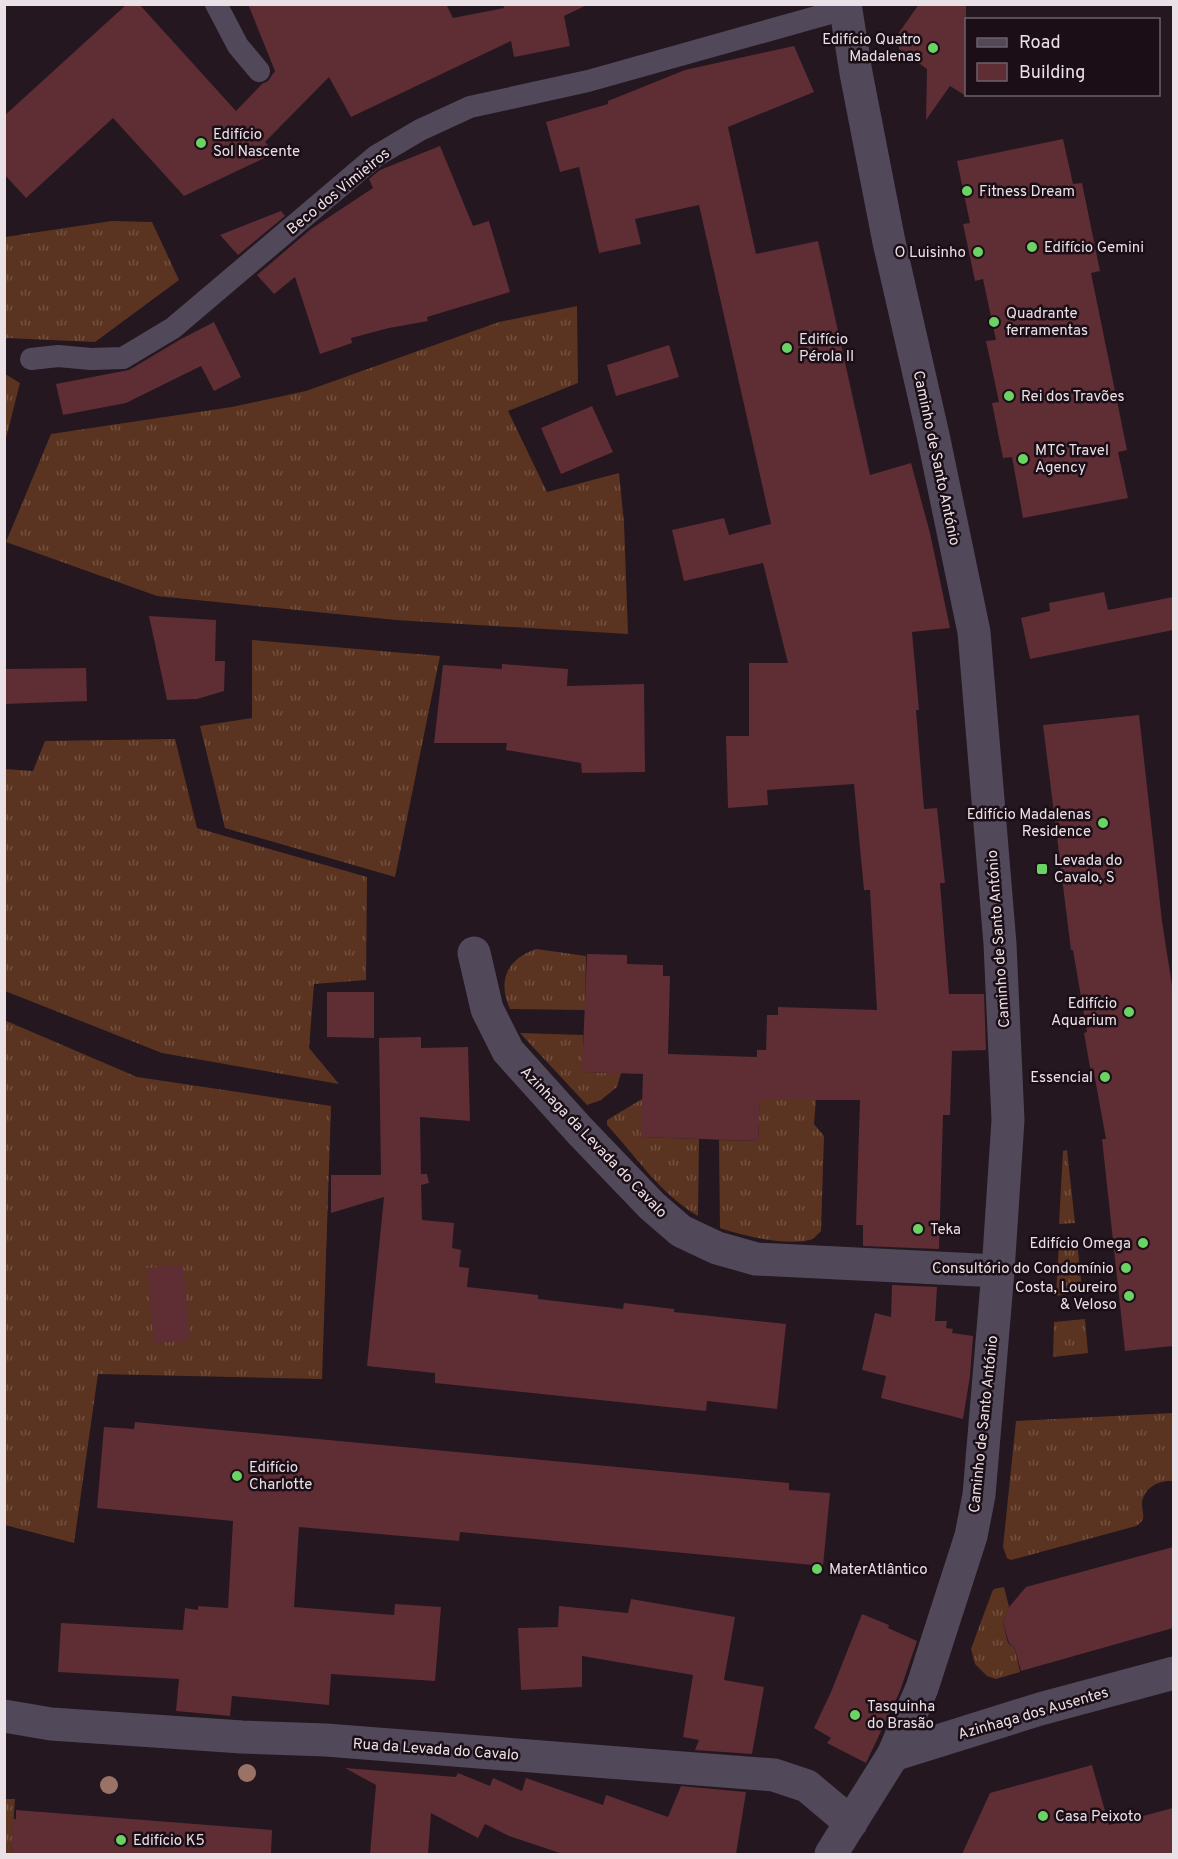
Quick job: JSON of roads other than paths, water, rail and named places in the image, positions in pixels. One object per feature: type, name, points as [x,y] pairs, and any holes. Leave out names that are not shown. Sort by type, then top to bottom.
[{"type":"street","name":"Caminho de Santo António","points":[[831,1854],[893,1755],[922,1688],[970,1536],[979,1495],[1008,1120],[1000,944],[974,632],[943,481],[889,242],[845,7]]},
{"type":"street","name":"Azinhaga da Levada do Cavalo","points":[[474,953],[487,1009],[508,1051],[652,1206],[681,1231],[717,1248],[756,1259],[998,1271]]},
{"type":"street","name":"Azinhaga dos Ausentes","points":[[893,1755],[1030,1713],[1173,1673]]},
{"type":"street","name":"Rua da Levada do Cavalo","points":[[4,1716],[51,1724],[287,1738],[774,1774],[807,1786],[851,1823]]},
{"type":"lane","points":[[216,4],[238,46],[259,71]]},
{"type":"lane","name":"Beco dos Vimieiros","points":[[30,359],[58,356],[91,359],[123,358],[173,328],[376,156],[420,130],[470,107],[588,81],[845,7]]},
{"type":"place","name":"Edifício Quatro Madalenas","points":[[933,48]]},
{"type":"place","name":"Edifício Sol Nascente","points":[[201,143]]},
{"type":"place","name":"Fitness Dream","points":[[967,191]]},
{"type":"place","name":"Edifício Gemini","points":[[1032,247]]},
{"type":"place","name":"O Luisinho","points":[[978,252]]},
{"type":"place","name":"Quadrante ferramentas","points":[[994,322]]},
{"type":"place","name":"Edifício Pérola II","points":[[787,348]]},
{"type":"place","name":"Rei dos Travões","points":[[1009,396]]},
{"type":"place","name":"MTG Travel Agency","points":[[1023,459]]},
{"type":"place","name":"Edifício Madalenas Residence","points":[[1103,823]]},
{"type":"place","name":"Levada do Cavalo, S","points":[[1042,869]]},
{"type":"place","name":"Edifício Aquarium","points":[[1129,1012]]},
{"type":"place","name":"Essencial","points":[[1105,1077]]},
{"type":"place","name":"Teka","points":[[918,1229]]},
{"type":"place","name":"Edifício Omega","points":[[1143,1243]]},
{"type":"place","name":"Consultório do Condomínio","points":[[1126,1268]]},
{"type":"place","name":"Costa, Loureiro & Veloso","points":[[1129,1296]]},
{"type":"place","name":"Edifício Charlotte","points":[[237,1476]]},
{"type":"place","name":"MaterAtlântico","points":[[817,1569]]},
{"type":"place","name":"Tasquinha do Brasão","points":[[855,1715]]},
{"type":"place","name":"Casa Peixoto","points":[[1043,1816]]},
{"type":"place","name":"Edifício K5","points":[[121,1840]]}]
